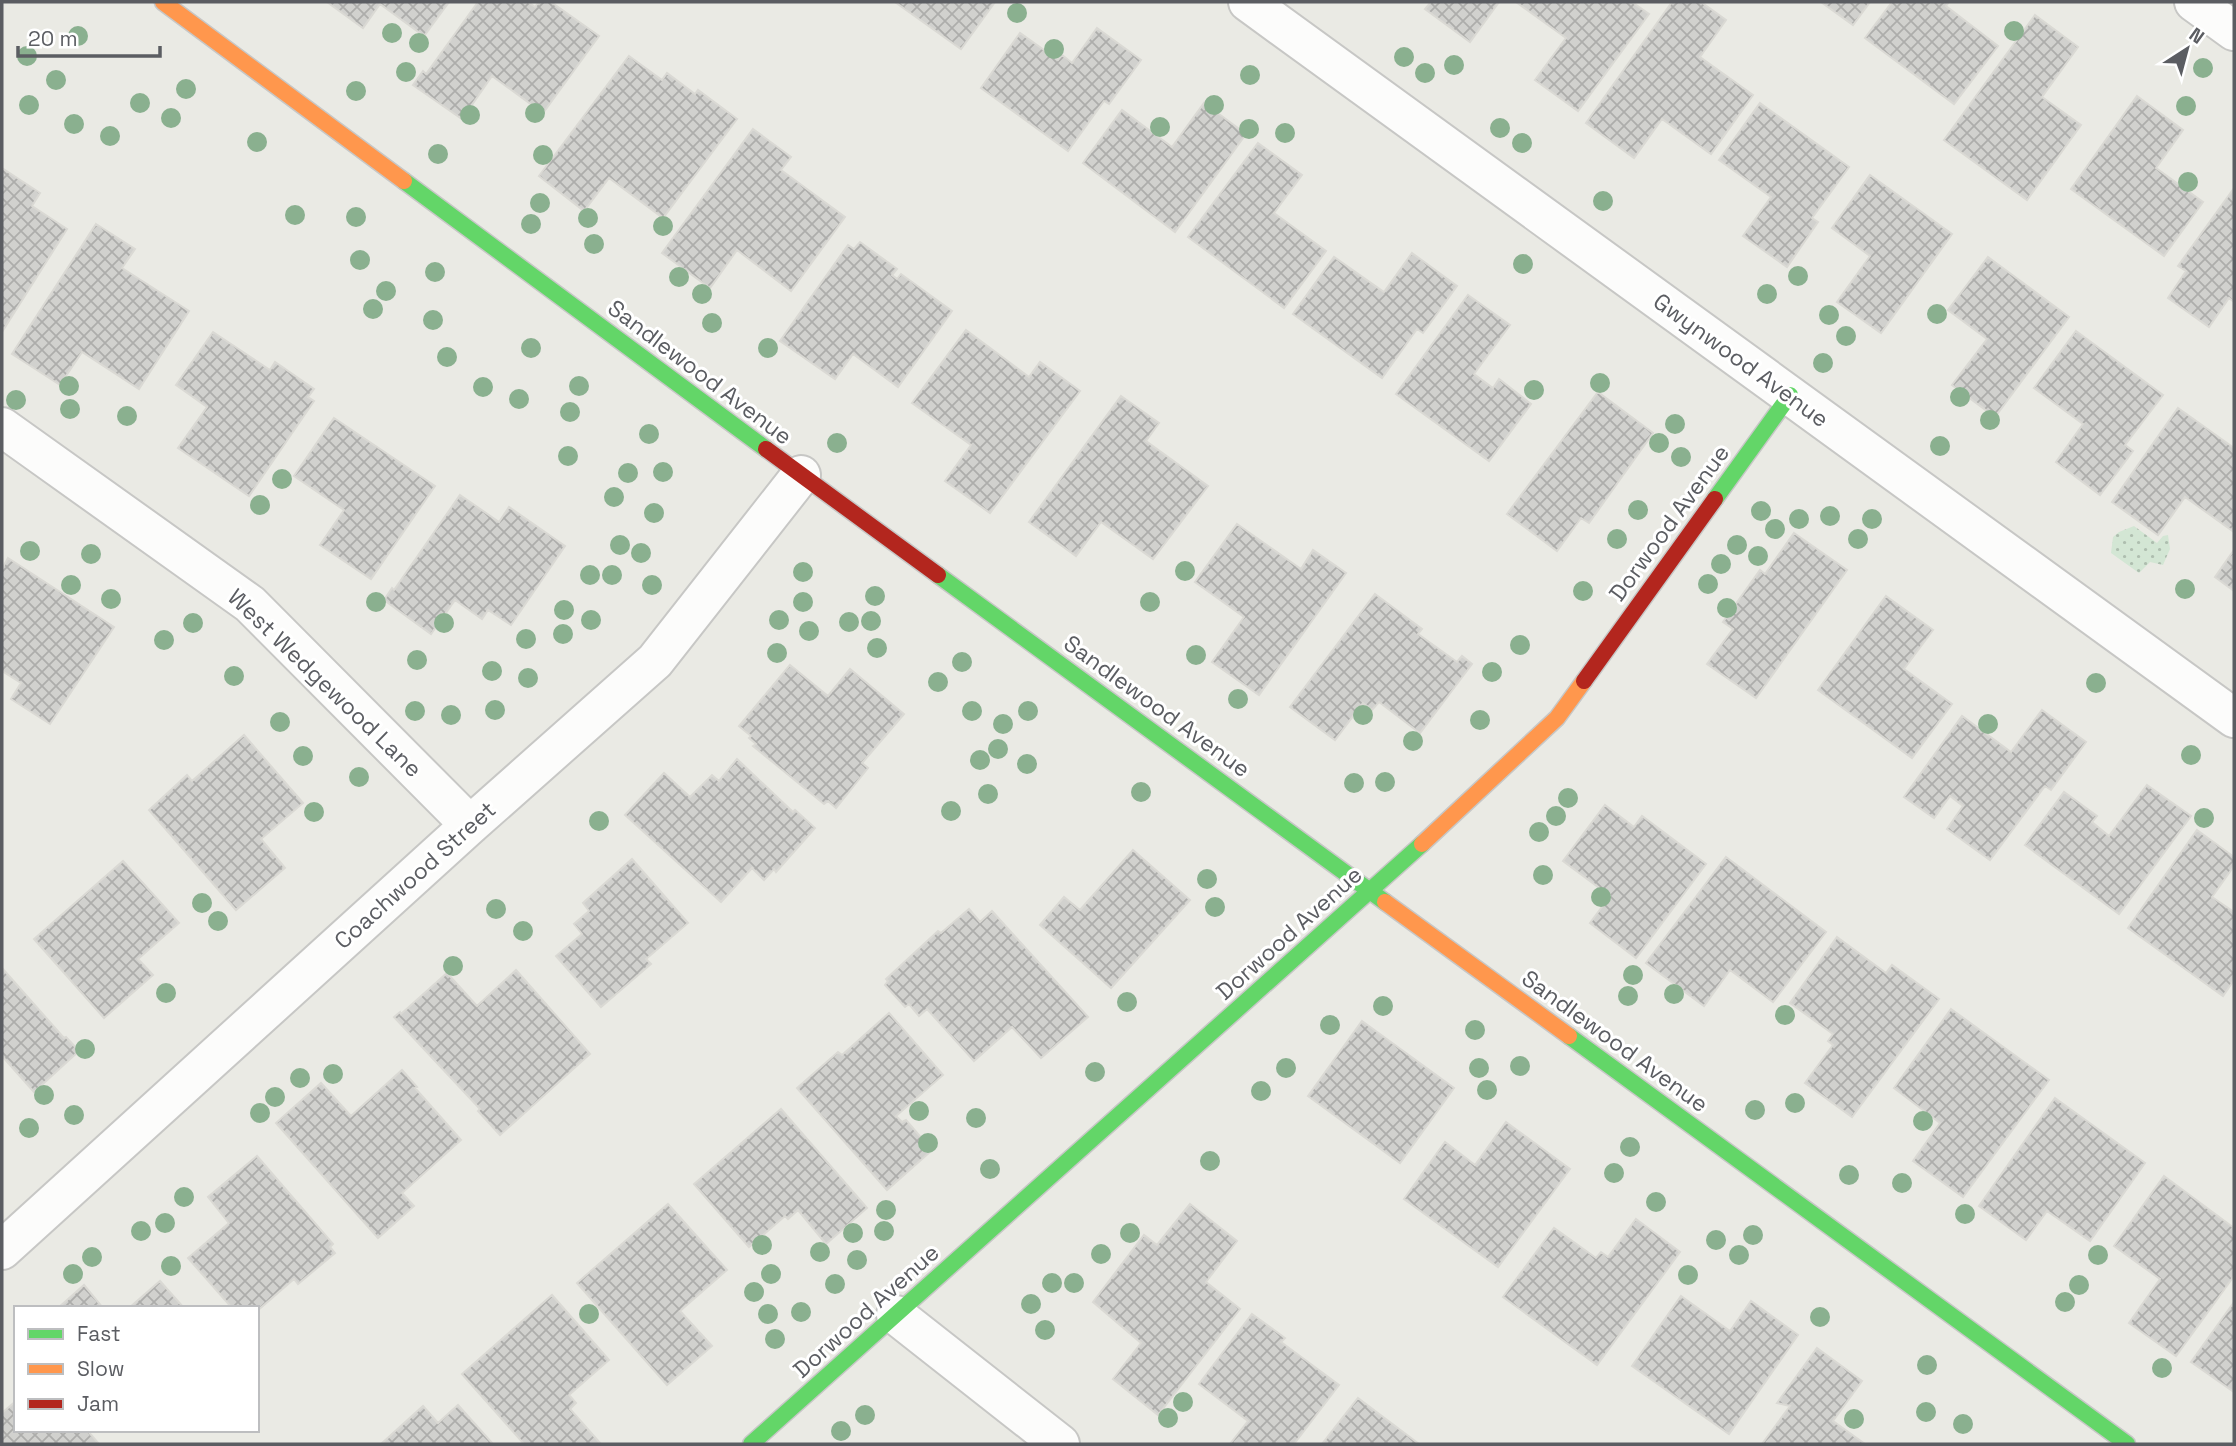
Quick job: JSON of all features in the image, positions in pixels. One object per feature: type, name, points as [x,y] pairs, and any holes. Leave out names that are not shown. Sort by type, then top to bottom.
[{"type":"street","name":"Sandlewood Avenue","points":[[163,2],[801,475],[2126,1444]]},
{"type":"street","name":"Gwynwood Avenue","points":[[1248,2],[2234,718]]},
{"type":"street","points":[[2194,2],[2234,31]]},
{"type":"street","name":"Dorwood Avenue","points":[[751,1444],[1371,891],[1557,718],[1790,395]]},
{"type":"street","name":"West Wedgewood Lane","points":[[2,427],[250,604],[471,825]]},
{"type":"street","name":"Coachwood Street","points":[[2,1250],[655,661],[801,475]]},
{"type":"street","points":[[896,1315],[1060,1444]]},
{"type":"green space","points":[[2134,526],[2157,543],[2163,536],[2168,535],[2170,549],[2163,565],[2150,562],[2139,573],[2111,553],[2113,537]]},
{"type":"building","points":[[327,2],[449,2],[424,36],[380,4],[363,28]]},
{"type":"building","points":[[478,2],[528,2],[535,7],[539,2],[551,2],[599,36],[543,113],[492,76],[462,119],[413,85],[423,71],[426,74]]},
{"type":"building","points":[[895,2],[995,2],[961,49]]},
{"type":"building","points":[[1431,2],[1499,2],[1470,42],[1425,9]]},
{"type":"building","points":[[1516,2],[1632,2],[1649,14],[1578,111],[1535,80],[1566,38]]},
{"type":"building","points":[[1672,2],[1701,2],[1726,20],[1700,57],[1753,95],[1711,154],[1662,119],[1634,158],[1586,123]]},
{"type":"building","points":[[1821,2],[1870,2],[1853,25]]},
{"type":"building","points":[[1892,2],[1949,2],[1946,6],[1998,46],[1954,104],[1865,38]]},
{"type":"building","points":[[2035,15],[2078,47],[2042,97],[2081,125],[2027,200],[1944,140]]},
{"type":"building","points":[[1097,28],[1141,60],[1109,104],[1104,101],[1068,151],[981,88],[1020,33],[1058,60],[1062,55],[1072,63]]},
{"type":"building","points":[[629,56],[662,80],[667,73],[695,94],[698,90],[737,119],[663,218],[609,178],[584,211],[539,176]]},
{"type":"building","points":[[2137,96],[2183,130],[2156,168],[2203,202],[2164,256],[2071,189]]},
{"type":"building","points":[[1204,103],[1246,134],[1175,232],[1083,163],[1122,110],[1172,147]]},
{"type":"building","points":[[1760,103],[1849,167],[1812,218],[1818,222],[1787,267],[1743,236],[1771,197],[1719,160]]},
{"type":"building","points":[[753,129],[791,157],[781,170],[845,217],[791,291],[737,250],[710,288],[662,253]]},
{"type":"building","points":[[1258,143],[1302,175],[1274,213],[1326,251],[1284,308],[1188,237]]},
{"type":"building","points":[[2,168],[40,193],[32,206],[67,229],[2,332]]},
{"type":"building","points":[[1870,175],[1952,234],[1881,333],[1837,302],[1870,256],[1832,228]]},
{"type":"building","points":[[2234,188],[2234,302],[2229,298],[2209,327],[2168,298],[2186,271],[2178,266]]},
{"type":"building","points":[[96,224],[135,249],[122,268],[189,311],[139,389],[82,352],[60,385],[12,354]]},
{"type":"building","points":[[860,242],[897,269],[892,275],[897,279],[901,274],[952,311],[898,387],[853,354],[835,379],[780,341],[848,245],[854,249]]},
{"type":"building","points":[[1412,253],[1457,286],[1423,333],[1417,329],[1382,378],[1293,314],[1334,257],[1384,292]]},
{"type":"building","points":[[1988,257],[2069,317],[1995,417],[1952,385],[1987,339],[1948,310]]},
{"type":"building","points":[[1468,295],[1510,325],[1474,374],[1493,388],[1499,379],[1531,404],[1489,461],[1396,394]]},
{"type":"building","points":[[966,330],[1029,377],[1040,362],[1080,391],[990,513],[945,481],[971,445],[912,403]]},
{"type":"building","points":[[2076,331],[2163,395],[2125,445],[2133,451],[2100,495],[2056,462],[2083,424],[2034,388]]},
{"type":"building","points":[[213,332],[270,370],[275,362],[314,389],[308,397],[314,401],[249,496],[178,448],[207,407],[176,385]]},
{"type":"building","points":[[1598,392],[1653,433],[1589,523],[1581,518],[1557,551],[1507,514]]},
{"type":"building","points":[[1121,396],[1159,423],[1146,441],[1208,486],[1153,559],[1101,522],[1076,556],[1029,522]]},
{"type":"building","points":[[2178,408],[2234,448],[2234,532],[2185,497],[2158,535],[2112,502]]},
{"type":"building","points":[[334,418],[435,486],[371,579],[320,545],[344,510],[294,476]]},
{"type":"building","points":[[460,495],[499,522],[509,507],[565,546],[511,625],[488,610],[482,619],[455,600],[431,634],[384,600],[392,588],[394,590]]},
{"type":"building","points":[[1237,524],[1301,569],[1313,550],[1346,573],[1259,695],[1212,662],[1244,617],[1195,582]]},
{"type":"building","points":[[1794,533],[1847,570],[1756,698],[1707,664],[1733,629],[1723,622],[1760,570],[1765,574]]},
{"type":"building","points":[[2234,550],[2234,591],[2215,577]]},
{"type":"building","points":[[8,558],[114,627],[50,724],[11,699],[21,683],[2,671],[2,569]]},
{"type":"building","points":[[1375,594],[1422,629],[1418,634],[1457,662],[1462,656],[1472,664],[1420,733],[1379,702],[1372,710],[1363,703],[1335,740],[1290,707]]},
{"type":"building","points":[[1886,596],[1933,630],[1904,669],[1952,704],[1912,758],[1818,690]]},
{"type":"building","points":[[790,665],[828,696],[850,669],[904,714],[862,763],[868,768],[836,808],[828,801],[824,804],[753,746],[756,744],[749,738],[751,736],[739,726]]},
{"type":"building","points":[[2042,710],[2086,742],[2051,790],[2045,786],[1990,860],[1947,829],[1963,806],[1950,796],[1934,818],[1904,797],[1962,716],[2011,752]]},
{"type":"building","points":[[244,735],[303,803],[261,839],[285,868],[236,910],[149,810],[187,775],[192,781]]},
{"type":"building","points":[[737,759],[793,812],[795,810],[815,828],[776,872],[774,869],[764,880],[752,868],[721,902],[625,815],[664,773],[690,797],[712,775],[719,781]]},
{"type":"building","points":[[2147,785],[2191,816],[2119,914],[2025,845],[2064,792],[2097,816],[2092,822],[2109,836]]},
{"type":"building","points":[[1605,805],[1634,827],[1642,816],[1706,864],[1636,958],[1590,923],[1610,896],[1563,861]]},
{"type":"building","points":[[2197,830],[2234,857],[2234,866],[2212,897],[2234,912],[2234,980],[2223,996],[2128,928]]},
{"type":"building","points":[[1133,850],[1190,900],[1111,988],[1040,925],[1064,897],[1080,910]]},
{"type":"building","points":[[1726,857],[1826,932],[1773,1002],[1730,970],[1704,1006],[1646,963]]},
{"type":"building","points":[[632,859],[688,923],[646,959],[651,964],[601,1007],[556,956],[582,934],[574,924],[589,911],[583,903]]},
{"type":"building","points":[[123,861],[179,923],[138,959],[153,975],[104,1018],[34,939]]},
{"type":"building","points":[[969,909],[980,922],[992,911],[1088,1017],[1041,1058],[1012,1027],[974,1061],[927,1009],[919,1016],[909,1004],[905,1007],[885,985],[888,981],[886,979],[938,931],[941,933]]},
{"type":"building","points":[[1837,937],[1886,973],[1892,965],[1939,999],[1852,1117],[1805,1083],[1833,1045],[1828,1041],[1833,1034],[1790,1003]]},
{"type":"building","points":[[2,968],[64,1038],[79,1051],[34,1092],[2,1056]]},
{"type":"building","points":[[516,970],[590,1054],[500,1135],[478,1111],[480,1109],[394,1017],[400,1012],[401,1014],[447,973],[477,1006]]},
{"type":"building","points":[[1951,1009],[2049,1080],[1963,1197],[1913,1161],[1940,1123],[1894,1088]]},
{"type":"building","points":[[889,1013],[943,1075],[896,1116],[902,1122],[906,1120],[930,1152],[887,1190],[797,1088],[838,1052],[842,1055]]},
{"type":"building","points":[[1362,1021],[1454,1088],[1400,1163],[1308,1096]]},
{"type":"building","points":[[402,1070],[461,1140],[402,1193],[414,1206],[378,1238],[276,1123],[321,1083],[351,1116]]},
{"type":"building","points":[[2055,1098],[2145,1163],[2090,1241],[2047,1211],[2026,1240],[1979,1206]]},
{"type":"building","points":[[781,1109],[867,1208],[826,1244],[798,1210],[788,1219],[785,1216],[749,1247],[694,1184]]},
{"type":"building","points":[[1506,1122],[1570,1169],[1498,1267],[1404,1199],[1445,1142],[1475,1165]]},
{"type":"building","points":[[257,1156],[333,1244],[330,1247],[335,1253],[298,1284],[294,1279],[259,1309],[259,1306],[230,1306],[188,1258],[229,1223],[208,1197]]},
{"type":"building","points":[[2164,1176],[2234,1228],[2234,1276],[2176,1356],[2129,1323],[2160,1279],[2114,1246]]},
{"type":"building","points":[[668,1204],[727,1270],[680,1311],[712,1346],[667,1385],[577,1283]]},
{"type":"building","points":[[1190,1204],[1237,1241],[1206,1282],[1240,1309],[1158,1415],[1113,1379],[1141,1343],[1093,1302],[1144,1235],[1157,1245]]},
{"type":"building","points":[[1636,1219],[1680,1252],[1597,1365],[1503,1297],[1554,1228],[1596,1258],[1601,1252],[1608,1257]]},
{"type":"building","points":[[160,1281],[182,1306],[131,1306]]},
{"type":"building","points":[[84,1285],[101,1306],[60,1306]]},
{"type":"building","points":[[552,1295],[609,1360],[569,1395],[576,1403],[570,1409],[601,1444],[524,1444],[462,1374]]},
{"type":"building","points":[[1681,1296],[1730,1331],[1751,1301],[1798,1335],[1729,1434],[1632,1366]]},
{"type":"building","points":[[2234,1302],[2234,1392],[2191,1362]]},
{"type":"building","points":[[1252,1314],[1285,1338],[1281,1342],[1339,1385],[1294,1444],[1230,1444],[1248,1421],[1199,1384]]},
{"type":"building","points":[[1817,1348],[1862,1381],[1833,1421],[1865,1444],[1762,1444],[1790,1406],[1777,1403]]},
{"type":"building","points":[[1358,1398],[1419,1444],[1322,1444]]},
{"type":"building","points":[[14,1403],[14,1432],[89,1432],[99,1444],[2,1444],[2,1413]]},
{"type":"building","points":[[458,1405],[493,1444],[381,1444],[423,1406],[438,1423]]},
{"type":"traffic: fast","points":[[404,181],[766,449]]},
{"type":"traffic: fast","points":[[1715,499],[1790,395]]},
{"type":"traffic: fast","points":[[938,575],[1385,902]]},
{"type":"traffic: fast","points":[[751,1444],[1422,844]]},
{"type":"traffic: fast","points":[[1569,1036],[2127,1444]]},
{"type":"traffic: slow","points":[[163,2],[404,181]]},
{"type":"traffic: slow","points":[[1422,844],[1557,718],[1584,681]]},
{"type":"traffic: slow","points":[[1385,902],[1569,1036]]},
{"type":"traffic: jam","points":[[766,449],[938,575]]},
{"type":"traffic: jam","points":[[1584,681],[1715,499]]}]
